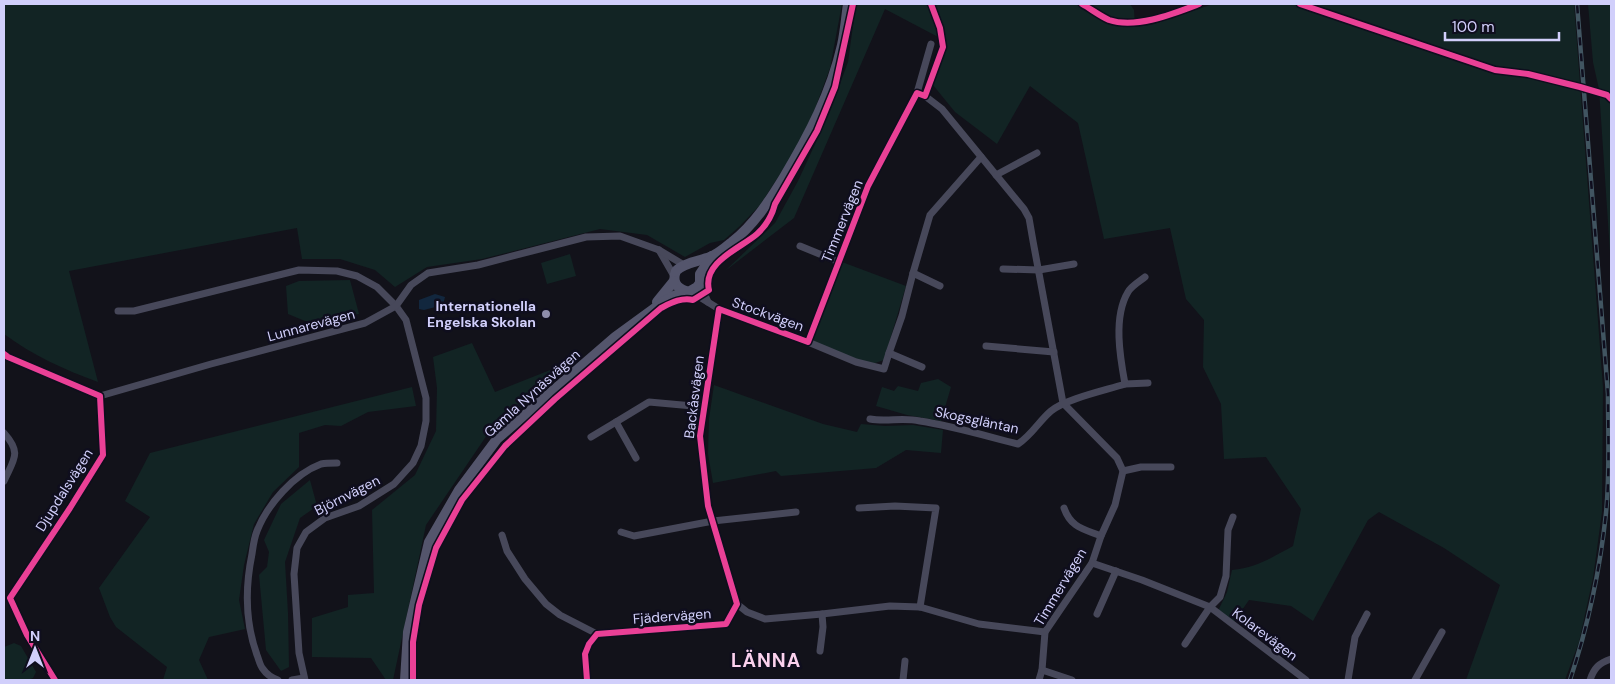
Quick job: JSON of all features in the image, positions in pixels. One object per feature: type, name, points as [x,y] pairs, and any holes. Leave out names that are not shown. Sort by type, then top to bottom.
[{"type":"street","name":"Gamla Nynäsvägen","points":[[648,312],[674,278],[679,267],[712,256],[733,242],[758,216],[800,151],[819,113],[842,45],[848,4]]},
{"type":"street","name":"Timmervägen","points":[[808,342],[868,186],[917,93],[931,44]]},
{"type":"street","points":[[917,93],[926,93],[942,108],[1024,208],[1029,218],[1063,403],[1117,458],[1123,471],[1141,467],[1171,467]]},
{"type":"street","points":[[996,175],[1037,153]]},
{"type":"street","name":"Stockvägen","points":[[688,291],[719,310],[808,342],[856,362],[884,370],[888,353],[902,316],[930,215],[981,157]]},
{"type":"street","name":"Lunnarevägen","points":[[100,396],[212,364],[365,324],[396,306],[411,285],[428,273],[478,265],[586,238],[620,236],[659,250],[686,265]]},
{"type":"street","name":"Timmervägen","points":[[800,246],[839,262]]},
{"type":"street","points":[[659,250],[674,278],[676,286],[688,291]]},
{"type":"street","name":"Gamla Nynäsvägen","points":[[405,680],[408,632],[429,542],[459,490],[497,439],[615,337],[648,312],[676,295],[697,287],[712,256]]},
{"type":"street","points":[[1003,269],[1039,270],[1074,264]]},
{"type":"street","points":[[686,265],[694,266],[708,302]]},
{"type":"street","name":"Björnvägen","points":[[118,310],[134,311],[300,270],[337,271],[357,276],[377,287],[396,306],[406,320],[426,398],[426,421],[421,446],[413,463],[394,484],[359,506],[325,518],[306,532],[297,548],[294,574],[300,654],[304,679]]},
{"type":"street","points":[[913,273],[940,286]]},
{"type":"street","points":[[1125,384],[1118,337],[1123,305],[1128,290],[1146,277]]},
{"type":"street","name":"Backåsvägen","points":[[719,310],[700,436],[708,506],[737,604]]},
{"type":"street","points":[[986,346],[1054,352]]},
{"type":"street","points":[[888,353],[922,367]]},
{"type":"street","points":[[4,354],[100,396]]},
{"type":"street","points":[[1063,403],[1125,384],[1148,383]]},
{"type":"street","name":"Djupdalsvägen","points":[[55,680],[27,635],[10,598],[103,455],[100,396]]},
{"type":"street","name":"Backåsvägen","points":[[592,436],[650,402],[704,407]]},
{"type":"street","name":"Skogsgläntan","points":[[870,419],[882,421],[900,418],[919,420],[1018,444],[1027,438],[1052,410],[1063,403]]},
{"type":"street","points":[[616,422],[636,458]]},
{"type":"street","points":[[4,433],[13,444],[15,457],[4,481]]},
{"type":"street","points":[[278,680],[272,678],[262,669],[248,622],[246,598],[249,566],[256,532],[270,508],[283,491],[306,472],[323,464],[336,463]]},
{"type":"street","name":"Timmervägen","points":[[1039,680],[1042,670],[1045,632],[1092,563],[1101,536],[1115,505],[1123,471]]},
{"type":"street","points":[[859,508],[895,506],[936,508],[920,608]]},
{"type":"street","name":"Timmervägen","points":[[1064,508],[1067,518],[1074,525],[1101,536]]},
{"type":"street","points":[[621,532],[634,536],[713,521],[796,512]]},
{"type":"street","points":[[1185,644],[1210,607],[1220,597],[1226,576],[1228,530],[1233,517]]},
{"type":"street","name":"Fjädervägen","points":[[502,535],[508,551],[524,579],[546,604],[560,615],[596,634],[726,624],[737,604]]},
{"type":"street","name":"Kolarevägen","points":[[1092,563],[1142,580],[1210,607],[1306,680]]},
{"type":"street","points":[[1097,614],[1116,571]]},
{"type":"street","points":[[737,604],[747,612],[765,618],[890,606],[920,608],[979,624],[1045,632]]},
{"type":"street","points":[[820,651],[823,627],[822,614]]},
{"type":"street","points":[[1348,680],[1355,637],[1367,614]]},
{"type":"street","points":[[1415,680],[1442,632]]},
{"type":"street","points":[[1590,680],[1593,670],[1600,662],[1611,659]]},
{"type":"street","points":[[903,680],[905,661]]},
{"type":"street","points":[[1042,670],[1072,680]]},
{"type":"street","points":[[292,680],[304,679]]},
{"type":"shaded area","points":[[4,4],[842,4],[830,68],[812,117],[798,146],[760,205],[724,240],[710,243],[685,257],[647,235],[600,229],[482,259],[427,267],[395,287],[375,270],[340,259],[302,259],[297,228],[69,271],[98,382],[49,361],[26,349],[4,334]]},
{"type":"shaded area","points":[[856,4],[1130,4],[1134,10],[1135,27],[1154,24],[1213,4],[1574,4],[1603,387],[1602,512],[1593,578],[1579,642],[1565,680],[1466,680],[1500,585],[1444,548],[1379,512],[1368,520],[1313,621],[1291,606],[1249,600],[1233,623],[1218,611],[1227,592],[1232,570],[1256,564],[1293,546],[1301,509],[1266,457],[1224,459],[1221,404],[1203,367],[1204,320],[1186,299],[1170,228],[1104,239],[1078,123],[1030,86],[997,144],[955,112],[933,85],[940,38],[885,9],[794,218],[725,271],[775,223],[798,181],[829,114],[848,62]]},
{"type":"shaded area","points":[[1588,4],[1611,4],[1611,267],[1599,89],[1593,62]]},
{"type":"shaded area","points":[[570,254],[576,276],[547,284],[541,263]]},
{"type":"shaded area","points":[[842,262],[906,286],[884,360],[869,365],[811,341]]},
{"type":"shaded area","points":[[350,280],[359,314],[333,322],[305,321],[288,314],[286,286],[299,281]]},
{"type":"shaded area","points":[[472,343],[495,392],[578,359],[531,402],[487,435],[426,525],[393,680],[386,680],[371,658],[312,657],[312,618],[348,607],[348,595],[374,593],[372,510],[415,475],[436,431],[437,388],[433,357]]},
{"type":"shaded area","points":[[938,379],[951,387],[941,421],[907,415],[876,406],[882,387],[894,391],[898,386],[918,391],[921,383]]},
{"type":"shaded area","points":[[714,385],[823,424],[857,432],[861,424],[885,426],[913,425],[943,430],[941,453],[906,450],[876,468],[781,476],[776,471],[713,483],[708,454],[709,419]]},
{"type":"shaded area","points":[[412,387],[416,406],[368,412],[341,426],[325,425],[299,433],[299,467],[273,492],[254,524],[244,565],[239,600],[245,629],[209,637],[199,660],[208,680],[163,680],[167,667],[116,627],[110,617],[99,588],[150,517],[125,501],[150,453]]},
{"type":"shaded area","points":[[310,480],[317,506],[300,518],[285,562],[289,667],[281,671],[266,650],[259,575],[267,567],[269,552],[264,540],[281,504]]},
{"type":"shaded area","points":[[14,643],[21,646],[36,672],[33,678],[28,680],[4,680],[4,647]]},
{"type":"water","points":[[435,294],[445,297],[443,305],[424,310],[419,309],[419,300]]},
{"type":"railway","points":[[1570,680],[1588,618],[1597,577],[1606,513],[1608,468],[1608,394],[1577,4]]},
{"type":"cycle path","points":[[413,680],[413,642],[419,605],[436,548],[462,500],[505,446],[555,399],[661,308],[673,302],[693,300],[709,290],[708,280],[711,271],[717,264],[764,227],[817,131],[835,87],[853,4]]},
{"type":"cycle path","points":[[587,680],[585,654],[589,644],[597,634],[726,624],[737,604],[708,506],[700,436],[719,309],[808,342],[868,186],[917,93],[925,96],[943,47],[940,28],[931,4]]},
{"type":"cycle path","points":[[1082,4],[1109,20],[1131,23],[1154,19],[1199,4]]},
{"type":"cycle path","points":[[1300,4],[1495,70],[1528,74],[1607,95],[1611,99]]},
{"type":"cycle path","points":[[4,354],[100,396],[103,455],[10,598],[27,635],[55,680]]},
{"type":"place","name":"Internationella Engelska Skolan","points":[[546,314]]},
{"type":"district","name":"LÄNNA","points":[[766,660]]}]
